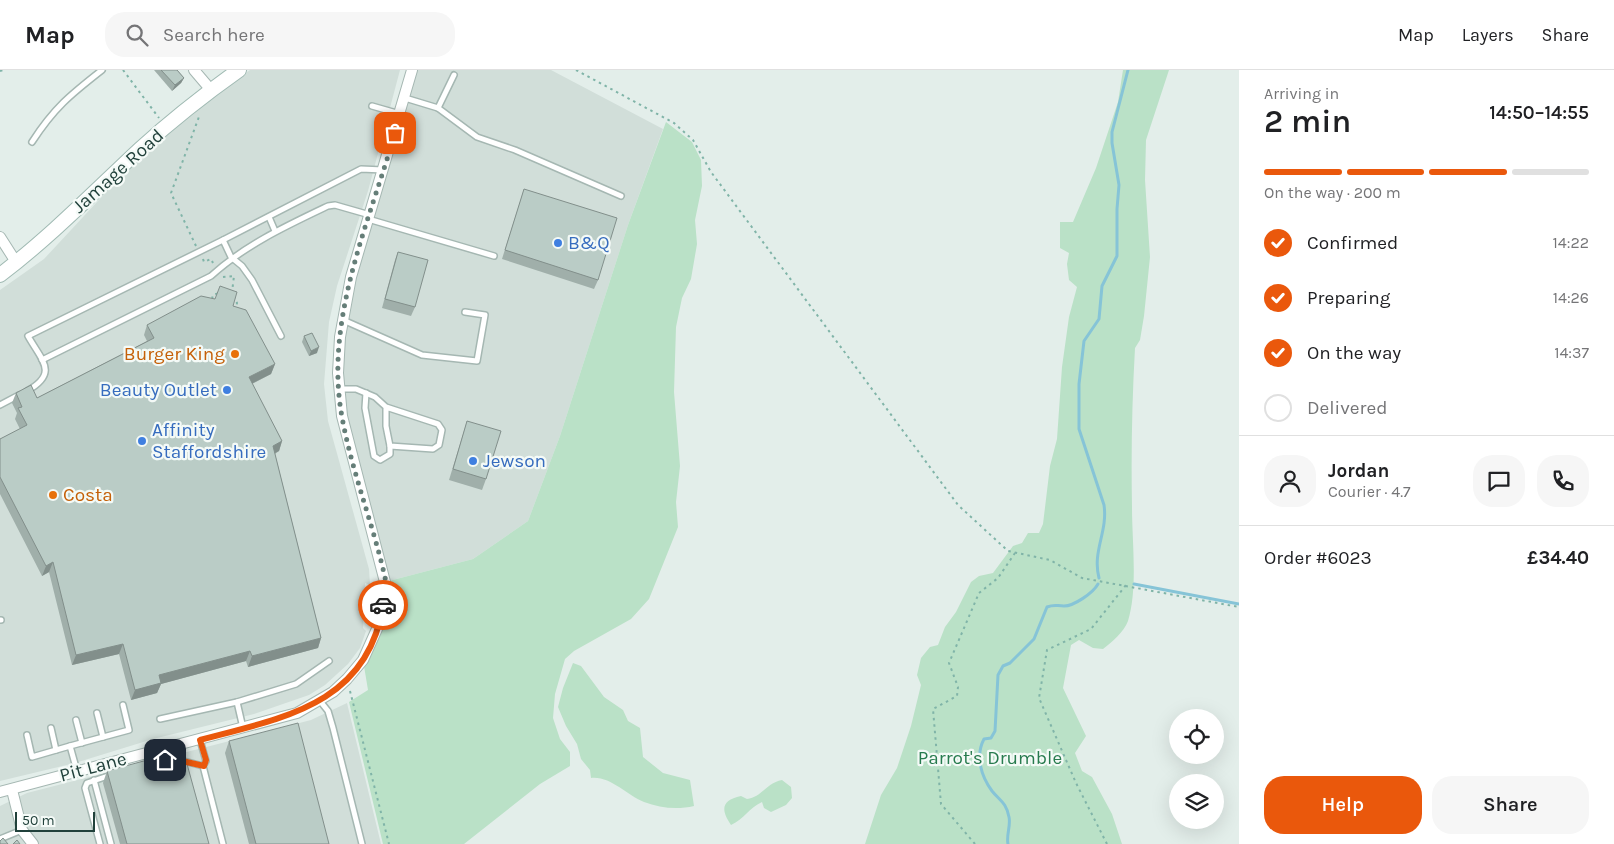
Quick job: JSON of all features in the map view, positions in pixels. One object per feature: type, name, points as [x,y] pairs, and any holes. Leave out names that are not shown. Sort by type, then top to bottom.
[{"type":"street","points":[[194,70],[206,94]]},
{"type":"street","name":"Jamage Road","points":[[0,275],[166,127],[239,70]]},
{"type":"street","name":"Pit Lane","points":[[0,792],[297,713],[320,701],[347,679],[363,660],[378,627],[386,582],[342,416],[338,364],[342,320],[351,277],[412,70]]},
{"type":"street","points":[[0,237],[16,262]]},
{"type":"street","points":[[12,790],[22,830],[33,844]]},
{"type":"lane","points":[[32,142],[50,114],[102,70]]},
{"type":"lane","points":[[438,108],[454,75]]},
{"type":"lane","points":[[405,98],[438,108],[477,137],[515,150],[621,196]]},
{"type":"lane","points":[[372,106],[400,114]]},
{"type":"lane","points":[[0,405],[42,382],[46,375],[46,368],[28,336],[223,240],[361,169],[384,170]]},
{"type":"lane","points":[[42,360],[202,280],[231,257],[275,231],[335,205],[494,256]]},
{"type":"lane","points":[[269,216],[275,231]]},
{"type":"lane","points":[[223,240],[231,257],[242,266],[252,280],[281,336]]},
{"type":"lane","points":[[342,320],[422,355],[477,360],[485,315],[465,312]]},
{"type":"lane","points":[[339,389],[356,389],[366,393],[386,407],[438,424],[442,430],[439,445],[433,449],[390,446]]},
{"type":"lane","points":[[366,393],[365,408],[374,456],[380,460],[385,459],[390,454],[386,426],[386,407]]},
{"type":"lane","points":[[160,719],[237,702],[296,684],[329,661]]},
{"type":"lane","points":[[320,701],[328,711],[333,728],[362,844]]},
{"type":"lane","points":[[237,702],[243,728]]},
{"type":"lane","points":[[27,734],[32,757],[129,730],[124,705]]},
{"type":"lane","points":[[97,713],[103,737]]},
{"type":"lane","points":[[76,720],[82,743]]},
{"type":"lane","points":[[50,728],[56,750]]},
{"type":"lane","points":[[200,740],[206,760],[204,766],[223,844]]},
{"type":"lane","points":[[70,746],[77,771]]},
{"type":"lane","points":[[171,759],[204,766]]},
{"type":"lane","points":[[100,844],[85,788],[87,783],[121,772]]},
{"type":"lane","points":[[94,780],[111,844]]},
{"type":"lane","points":[[0,839],[22,830]]},
{"type":"path","points":[[0,71],[4,70]]},
{"type":"path","points":[[123,70],[166,127]]},
{"type":"path","points":[[576,70],[674,123],[693,140],[711,172],[958,505],[1008,551],[1050,560],[1082,578],[1239,608]]},
{"type":"path","points":[[206,94],[199,120],[171,193],[204,262],[211,259],[216,270],[224,278],[234,276],[231,290],[238,303],[236,310],[231,309]]},
{"type":"path","points":[[214,304],[210,303],[213,296],[222,293]]},
{"type":"path","points":[[975,844],[941,804],[933,709],[957,696],[958,687],[950,664],[979,593],[998,578],[1015,553]]},
{"type":"path","points":[[1106,844],[1076,783],[1039,698],[1047,650],[1091,629],[1126,585]]},
{"type":"path","points":[[347,679],[389,844]]},
{"type":"shaded area","points":[[250,70],[400,70],[368,191],[337,286],[329,322],[324,384],[328,421],[369,569],[370,585],[365,583],[363,628],[366,631],[360,648],[348,664],[325,685],[309,695],[254,714],[153,739],[75,763],[0,781],[0,290],[44,259],[110,188],[165,136],[214,95]]},
{"type":"shaded area","points":[[412,70],[551,70],[663,129],[628,225],[560,436],[528,521],[473,559],[385,582],[342,416],[340,337]]},
{"type":"shaded area","points":[[347,703],[381,844],[0,844],[0,806],[27,793],[311,720]]},
{"type":"green space","name":"Parrot's Drumble","points":[[1123,70],[1169,70],[1146,140],[1145,180],[1150,257],[1144,316],[1140,340],[1135,348],[1132,447],[1133,594],[1128,621],[1124,629],[1103,649],[1093,648],[1079,640],[1071,645],[1063,688],[1086,736],[1075,753],[1082,771],[1092,777],[1112,814],[1122,844],[865,844],[881,795],[897,768],[911,726],[921,685],[917,675],[921,658],[930,647],[938,645],[945,627],[956,612],[971,582],[979,576],[993,573],[1013,546],[1022,543],[1028,533],[1039,533],[1043,524],[1050,466],[1057,439],[1062,367],[1069,317],[1077,287],[1069,280],[1067,264],[1069,253],[1060,248],[1060,222],[1073,222],[1096,168],[1118,102]]},
{"type":"green space","points":[[666,122],[692,142],[701,160],[702,186],[695,220],[697,244],[691,279],[682,298],[676,327],[674,392],[680,466],[676,502],[678,527],[649,599],[631,619],[574,651],[565,659],[555,694],[553,718],[560,739],[570,752],[570,766],[540,784],[464,844],[383,844],[349,702],[368,690],[363,660],[373,641],[385,582],[473,559],[528,521],[560,436],[628,225]]},
{"type":"green space","points":[[573,663],[581,666],[604,697],[623,710],[628,721],[640,728],[643,757],[663,773],[690,780],[694,806],[675,808],[650,804],[637,799],[612,783],[598,778],[591,778],[590,770],[581,759],[577,744],[566,726],[558,707]]},
{"type":"green space","points":[[782,780],[791,787],[792,798],[786,805],[771,812],[764,808],[762,802],[731,825],[724,810],[730,800],[741,796],[747,799],[752,798],[772,784]]},
{"type":"building","points":[[161,70],[177,70],[184,78],[175,85]]},
{"type":"building","name":"B&Q","points":[[524,189],[617,218],[598,280],[505,250]]},
{"type":"building","points":[[398,252],[428,260],[415,307],[385,299]]},
{"type":"building","points":[[220,286],[237,292],[233,306],[246,310],[275,364],[249,377],[282,441],[273,446],[321,638],[252,656],[250,651],[159,675],[161,683],[135,690],[123,644],[76,655],[53,562],[46,566],[0,477],[0,439],[27,425],[18,408],[22,407],[16,393],[31,385],[37,398],[154,338],[147,325],[201,296],[215,299]]},
{"type":"building","points":[[312,333],[319,347],[311,351],[304,336]]},
{"type":"building","name":"Jewson","points":[[467,421],[501,431],[486,479],[453,469]]},
{"type":"building","points":[[298,723],[329,844],[256,844],[229,741]]},
{"type":"building","points":[[173,753],[184,753],[209,844],[127,844],[107,771]]},
{"type":"building","points":[[3,838],[8,844],[0,844]]},
{"type":"waterway","points":[[1099,578],[1097,559],[1104,524],[1104,505],[1079,429],[1079,384],[1084,341],[1099,319],[1102,286],[1117,256],[1119,185],[1112,132],[1128,70]]},
{"type":"waterway","points":[[1008,844],[1008,812],[988,785],[980,766],[981,746],[984,739],[991,738],[995,731],[998,675],[1003,666],[1010,663],[1034,639],[1047,607],[1073,604],[1088,595],[1098,584]]},
{"type":"waterway","points":[[1134,584],[1239,604]]},
{"type":"way so far","points":[[383,605],[386,582],[342,416],[338,373],[340,337],[351,277],[395,133]]},
{"type":"place","name":"B&Q","points":[[558,243]]},
{"type":"place","name":"Burger King","points":[[235,354]]},
{"type":"place","name":"Beauty Outlet","points":[[227,390]]},
{"type":"place","name":"Affinity Staffordshire","points":[[142,441]]},
{"type":"place","name":"Jewson","points":[[473,461]]},
{"type":"place","name":"Costa","points":[[53,495]]},
{"type":"route","points":[[165,760],[178,760],[204,766],[206,760],[200,740],[297,713],[333,692],[363,660],[381,620],[383,605]]}]
